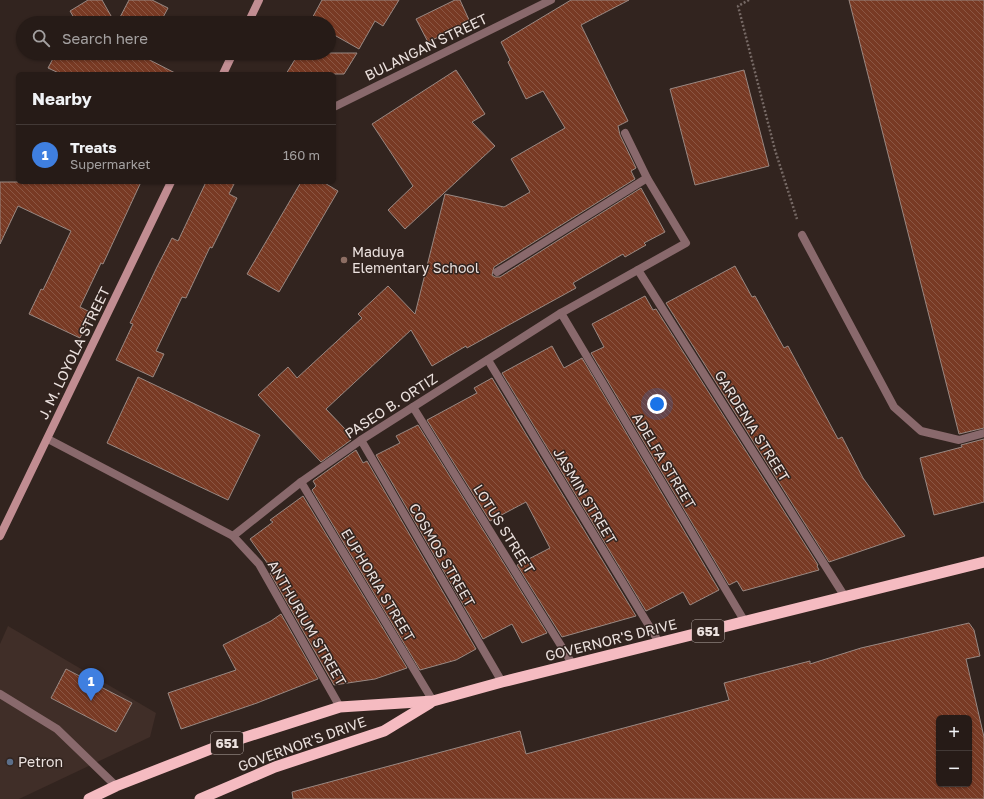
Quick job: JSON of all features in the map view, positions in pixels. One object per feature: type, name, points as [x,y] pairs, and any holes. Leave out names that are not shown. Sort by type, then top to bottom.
[{"type":"highway","name":"GOVERNOR'S DRIVE","points":[[89,799],[116,786],[221,745],[340,707],[432,701],[502,682],[660,644],[984,562]]},
{"type":"highway","name":"GOVERNOR'S DRIVE","points":[[200,799],[276,767],[384,731],[432,701]]},
{"type":"main road","points":[[251,16],[259,0]]},
{"type":"main road","points":[[224,72],[230,60]]},
{"type":"main road","name":"J. M. LOYOLA STREET","points":[[0,536],[170,184]]},
{"type":"street","name":"BULANGAN STREET","points":[[336,106],[551,0]]},
{"type":"street","name":"PASEO B. ORTIZ","points":[[233,536],[300,482],[361,440],[561,313],[686,243],[648,178],[625,133]]},
{"type":"street","points":[[496,272],[648,178]]},
{"type":"street","points":[[802,235],[894,407],[921,431],[959,440],[984,433]]},
{"type":"street","name":"GARDENIA STREET","points":[[638,270],[845,597]]},
{"type":"street","name":"ADELFA STREET","points":[[561,313],[745,622]]},
{"type":"street","name":"JASMIN STREET","points":[[488,360],[660,644]]},
{"type":"street","name":"LOTUS STREET","points":[[413,407],[573,665]]},
{"type":"street","points":[[48,439],[233,536]]},
{"type":"street","name":"COSMOS STREET","points":[[361,440],[502,682]]},
{"type":"street","name":"EUPHORIA STREET","points":[[300,482],[432,701]]},
{"type":"street","name":"ANTHURIUM STREET","points":[[233,536],[259,564],[340,707]]},
{"type":"street","points":[[1,698],[57,729],[116,786]]},
{"type":"path","points":[[749,0],[738,6],[775,150],[802,235]]},
{"type":"shaded area","points":[[8,626],[156,713],[150,737],[19,799],[0,799],[0,644]]},
{"type":"building","points":[[88,0],[102,0],[111,16],[73,16],[70,11]]},
{"type":"building","points":[[129,0],[152,0],[168,8],[164,16],[121,16]]},
{"type":"building","points":[[322,0],[399,0],[383,26],[375,21],[359,49],[336,36],[336,16],[313,16]]},
{"type":"building","points":[[455,0],[460,0],[470,22],[428,42],[416,19]]},
{"type":"building","points":[[571,0],[629,0],[581,25],[628,121],[618,126],[620,135],[636,168],[631,171],[635,179],[494,267],[492,275],[495,277],[500,277],[641,188],[665,232],[644,243],[646,245],[625,257],[623,254],[573,283],[576,288],[467,348],[466,346],[432,366],[411,330],[326,409],[345,429],[351,440],[321,462],[258,395],[288,367],[297,378],[362,318],[358,314],[388,286],[415,314],[445,194],[504,207],[530,192],[511,159],[565,128],[543,91],[526,99],[508,62],[510,60],[501,42]]},
{"type":"building","points":[[849,0],[984,0],[984,428],[959,434]]},
{"type":"building","points":[[336,53],[357,53],[344,74],[336,74],[336,72],[287,72],[295,60],[336,60]]},
{"type":"building","points":[[52,60],[150,60],[173,72],[57,72],[48,68]]},
{"type":"building","points":[[456,70],[485,114],[472,122],[495,146],[405,229],[388,210],[413,186],[372,124]]},
{"type":"building","points":[[744,70],[769,166],[695,185],[670,89]]},
{"type":"building","points":[[0,182],[16,182],[16,184],[140,184],[103,264],[101,263],[80,307],[92,313],[80,338],[29,314],[41,289],[43,290],[71,231],[18,206],[0,244]]},
{"type":"building","points":[[205,184],[234,184],[229,194],[237,198],[212,248],[210,247],[186,298],[182,297],[156,351],[164,354],[153,377],[116,360],[133,324],[130,323],[172,238],[178,241]]},
{"type":"building","points":[[300,184],[326,184],[338,191],[279,292],[247,274]]},
{"type":"building","points":[[735,266],[752,297],[755,296],[784,348],[788,346],[838,439],[842,437],[863,478],[905,536],[829,562],[666,303]]},
{"type":"building","points":[[645,296],[653,310],[656,309],[818,565],[819,570],[743,591],[737,581],[729,585],[591,353],[604,347],[592,324]]},
{"type":"building","points":[[552,346],[564,368],[582,358],[719,590],[690,605],[683,592],[646,611],[502,373]]},
{"type":"building","points":[[138,377],[260,435],[228,500],[107,443]]},
{"type":"building","points":[[492,378],[636,616],[562,637],[517,565],[550,548],[526,502],[490,521],[427,420],[477,393],[474,388]]},
{"type":"building","points":[[418,425],[547,633],[522,643],[512,624],[483,639],[376,455],[400,443],[396,436]]},
{"type":"building","points":[[984,439],[984,502],[934,515],[920,458],[962,447],[961,445]]},
{"type":"building","points":[[356,450],[363,463],[367,461],[476,649],[456,660],[420,670],[312,490],[316,486],[313,481]]},
{"type":"building","points":[[303,496],[407,668],[375,679],[334,685],[270,573],[273,571],[250,539],[273,522],[270,520]]},
{"type":"building","points":[[281,614],[318,679],[257,703],[181,729],[168,693],[236,670],[223,645],[271,621]]},
{"type":"building","points":[[969,623],[974,630],[980,656],[966,659],[984,737],[984,799],[293,799],[292,792],[520,731],[526,754],[729,700],[724,683],[810,661],[810,664],[861,648]]},
{"type":"building","points":[[66,669],[132,703],[116,732],[51,698]]},
{"type":"place","name":"Maduya Elementary School","points":[[344,260]]},
{"type":"place","name":"Treats","points":[[91,701]]},
{"type":"place","name":"Petron","points":[[10,762]]}]
